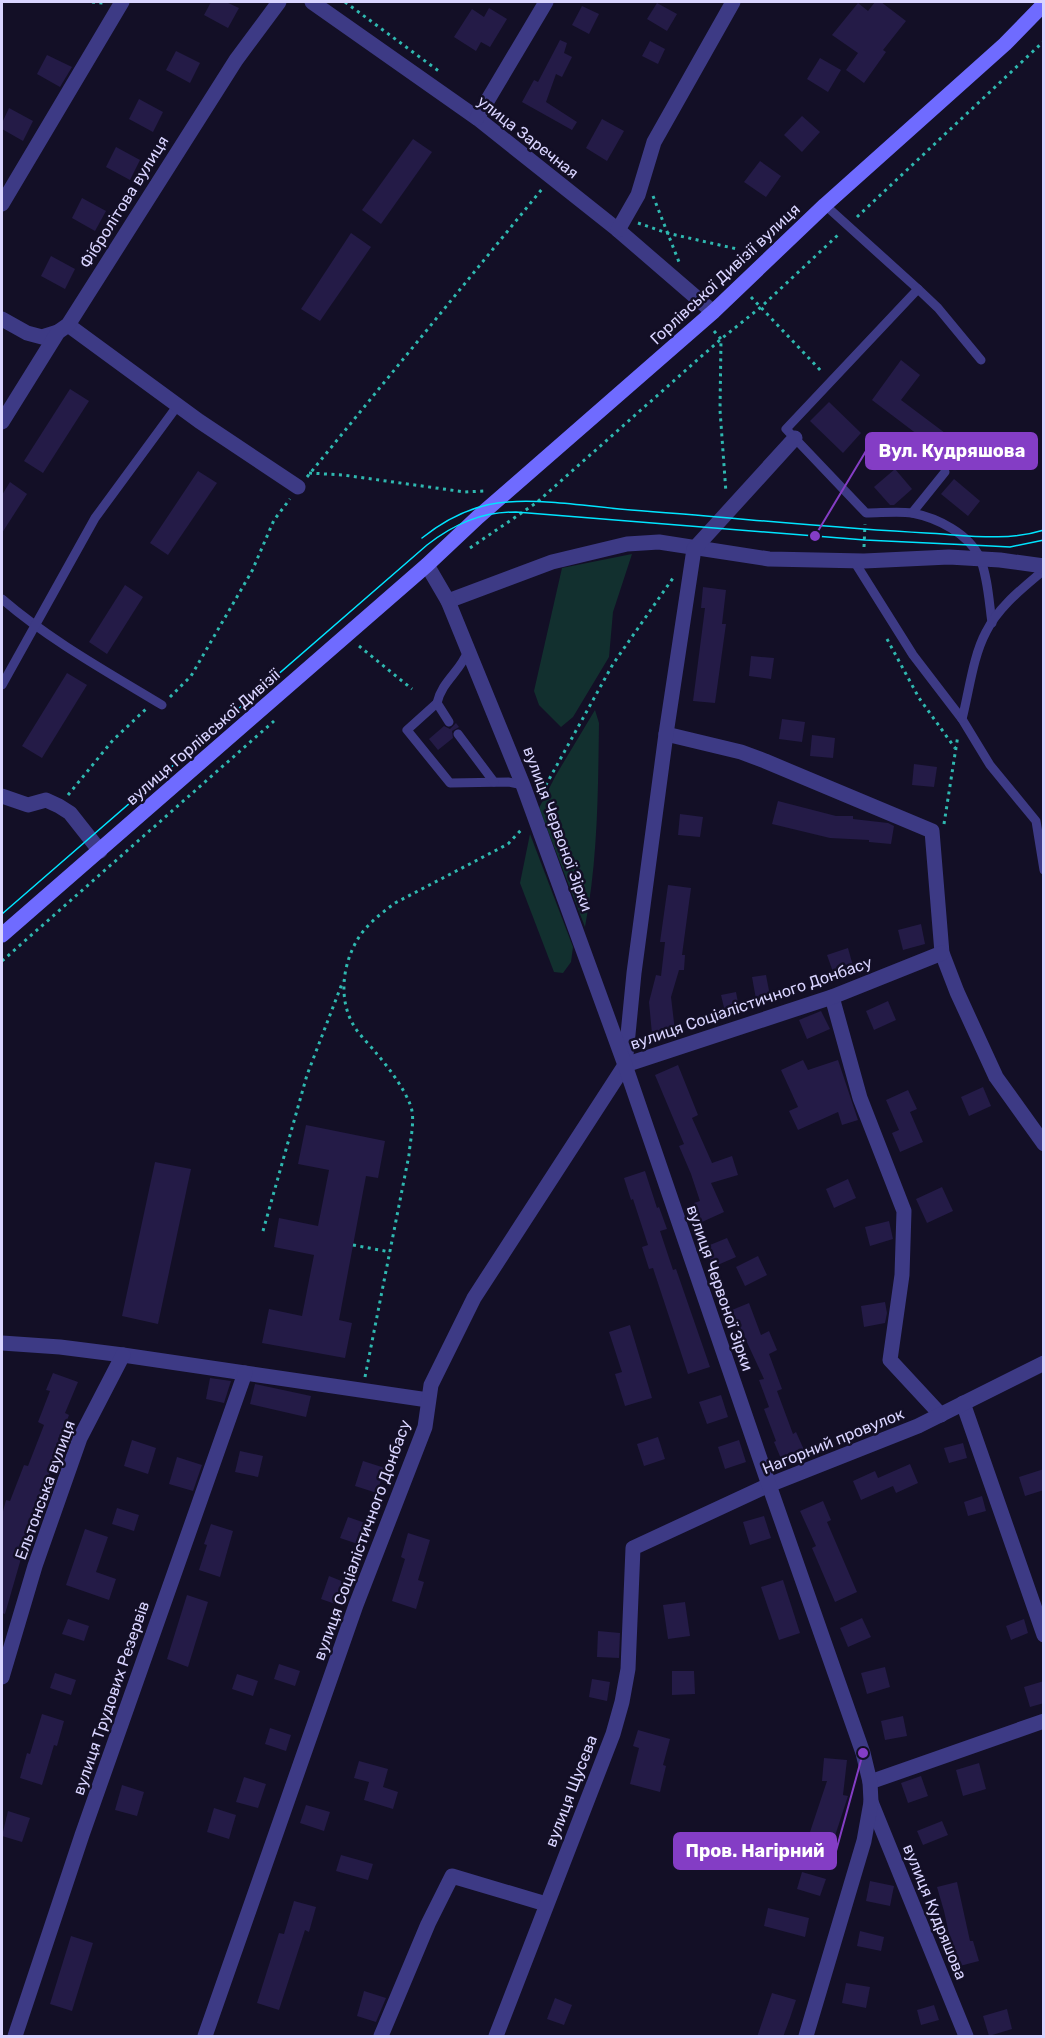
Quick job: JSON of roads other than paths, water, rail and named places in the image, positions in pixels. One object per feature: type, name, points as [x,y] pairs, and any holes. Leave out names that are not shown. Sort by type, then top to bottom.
[{"type":"main road","name":"Горлівської Дивізії вулиця","points":[[427,565],[478,517],[741,287],[825,205],[1005,44],[1044,4]]},
{"type":"main road","name":"вулиця Горлівської Дивізії","points":[[2,935],[427,565]]},
{"type":"street","points":[[2,204],[122,2]]},
{"type":"street","name":"Фібролітова вулиця","points":[[2,422],[236,60],[279,2]]},
{"type":"street","name":"улица Заречная","points":[[312,2],[622,224],[713,312]]},
{"type":"street","points":[[477,118],[546,2]]},
{"type":"street","points":[[622,224],[638,195],[654,142],[733,2]]},
{"type":"street","points":[[2,319],[27,333],[42,337],[63,328],[298,487]]},
{"type":"street","points":[[625,1065],[634,973],[666,734],[694,549],[795,438]]},
{"type":"street","points":[[448,601],[552,562],[627,544],[659,542],[769,559],[854,561],[980,558],[1044,568]]},
{"type":"street","name":"вулиця Червоної Зірки","points":[[427,565],[448,601],[469,649],[523,785],[625,1065],[863,1753],[870,1782],[871,1802],[864,1841],[806,2037]]},
{"type":"street","points":[[666,734],[765,761],[932,831],[942,953],[957,992],[996,1077],[1044,1144]]},
{"type":"street","points":[[2,796],[28,805],[46,800],[59,806],[70,813],[100,851]]},
{"type":"street","name":"вулиця Соціалістичного Донбасу","points":[[205,2037],[356,1605],[425,1427],[430,1385],[474,1298],[625,1065],[831,997],[942,953]]},
{"type":"street","points":[[831,997],[860,1098],[904,1211],[902,1275],[890,1360],[941,1414]]},
{"type":"street","points":[[2,1343],[123,1355],[428,1400]]},
{"type":"street","name":"Ельтонська вулиця","points":[[2,1677],[35,1566],[80,1438],[123,1355]]},
{"type":"street","name":"Нагорний провулок","points":[[633,1548],[769,1485],[918,1426],[1044,1363]]},
{"type":"street","name":"вулиця Трудових Резервів","points":[[15,2037],[82,1835],[245,1373]]},
{"type":"street","points":[[963,1403],[1044,1635]]},
{"type":"street","name":"вулиця Щусєва","points":[[496,2037],[613,1734],[622,1702],[628,1670],[633,1548]]},
{"type":"street","points":[[870,1782],[1044,1721]]},
{"type":"street","name":"вулиця Кудряшова","points":[[871,1802],[966,2037]]},
{"type":"street","points":[[381,2037],[428,1924],[452,1876],[546,1904]]},
{"type":"lane","points":[[825,205],[938,308],[981,360]]},
{"type":"lane","points":[[918,289],[786,429],[866,513],[912,513],[950,528],[971,545],[980,558],[992,622]]},
{"type":"lane","points":[[2,685],[95,518],[178,405]]},
{"type":"lane","points":[[912,513],[945,472]]},
{"type":"lane","points":[[854,561],[913,655],[962,718],[990,765],[1040,821],[1044,870]]},
{"type":"lane","points":[[962,718],[985,633],[1010,600],[1044,568]]},
{"type":"lane","points":[[2,599],[34,624],[162,705]]},
{"type":"lane","points":[[469,649],[460,667],[441,689],[437,703],[406,730],[450,783],[494,782],[523,785]]},
{"type":"lane","points":[[437,703],[449,722]]},
{"type":"lane","points":[[458,734],[494,782]]},
{"type":"tram line","points":[[422,538],[441,524],[462,513],[496,503],[523,501],[970,536],[1015,536],[1044,530]]},
{"type":"tram line","points":[[2,914],[427,545],[458,525],[480,517],[516,512],[865,540],[1010,547],[1044,540]]},
{"type":"place","name":"Вул. Кудряшова","points":[[815,536]]},
{"type":"place","name":"Пров. Нагірний","points":[[863,1753]]}]
